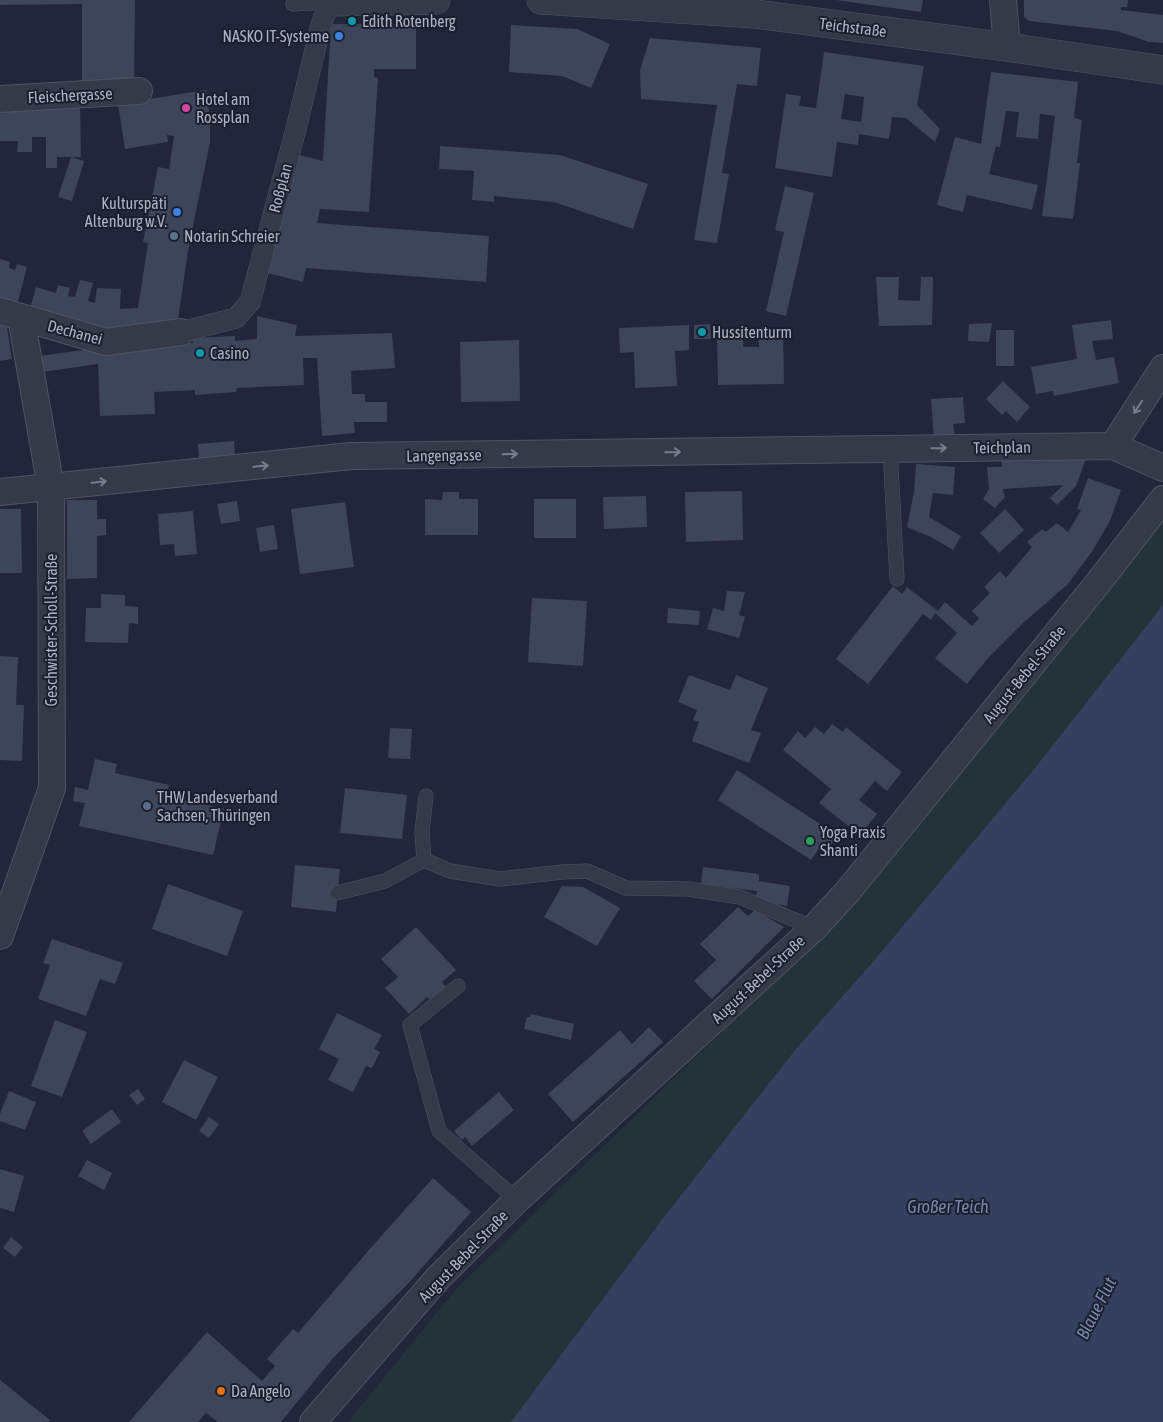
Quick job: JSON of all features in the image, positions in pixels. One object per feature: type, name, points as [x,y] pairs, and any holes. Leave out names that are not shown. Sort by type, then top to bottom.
[{"type":"street","points":[[329,1],[436,0]]},
{"type":"street","name":"Teichstraße","points":[[541,0],[755,14],[1007,47],[1163,70]]},
{"type":"street","points":[[1003,0],[1007,47]]},
{"type":"street","name":"Roßplan","points":[[181,332],[236,318],[250,302],[296,129],[321,25],[329,1]]},
{"type":"street","name":"Fleischergasse","points":[[0,99],[139,91]]},
{"type":"street","name":"Dechanei","points":[[11,314],[106,342],[181,332]]},
{"type":"street","name":"Geschwister-Scholl-Straße","points":[[0,936],[52,788],[51,488],[11,314]]},
{"type":"street","points":[[1113,446],[1163,368]]},
{"type":"street","name":"Teichplan","points":[[890,449],[1113,446],[1163,468]]},
{"type":"street","name":"Langengasse","points":[[0,492],[351,456],[890,449]]},
{"type":"street","name":"August-Bebel-Straße","points":[[313,1422],[438,1278],[517,1200],[814,928],[848,891],[1098,583],[1163,498]]},
{"type":"lane","points":[[293,4],[329,1]]},
{"type":"lane","points":[[890,449],[897,579]]},
{"type":"lane","points":[[424,860],[422,832],[426,796]]},
{"type":"lane","points":[[424,860],[450,871],[500,879],[586,871],[626,888],[688,889],[740,897],[814,928]]},
{"type":"lane","points":[[338,893],[385,881],[424,860]]},
{"type":"lane","points":[[458,986],[410,1025],[439,1131],[517,1200]]},
{"type":"shaded area","name":"Großer Teich","points":[[1163,517],[1163,1422],[348,1422],[457,1288],[844,914]]},
{"type":"water","name":"Großer Teich","points":[[1163,605],[1163,1422],[511,1422],[661,1221],[796,1049],[872,963],[1035,768]]},
{"type":"building","points":[[0,0],[135,0],[134,81],[82,81],[82,4],[0,5]]},
{"type":"building","points":[[836,0],[923,0],[921,12]]},
{"type":"building","points":[[1024,0],[1128,0],[1127,7],[1121,7],[1121,10],[1163,15],[1163,43],[1149,42],[1117,31],[1029,21],[1024,17]]},
{"type":"building","points":[[331,24],[416,24],[416,69],[374,69],[374,77],[378,78],[369,212],[320,209],[317,223],[489,236],[486,282],[306,268],[303,282],[264,272],[292,153],[323,161]]},
{"type":"building","points":[[511,25],[577,29],[610,44],[591,88],[562,76],[509,72]]},
{"type":"building","points":[[650,38],[761,48],[757,86],[737,84],[722,173],[729,174],[717,243],[694,240],[717,105],[641,99],[640,70]]},
{"type":"building","points":[[824,52],[924,66],[917,105],[940,129],[935,142],[906,118],[892,117],[889,139],[859,134],[858,145],[837,142],[832,177],[775,168],[786,94],[801,96],[799,106],[816,108]],"holes":[[[845,94],[864,97],[861,122],[841,119]]]},
{"type":"building","points":[[991,72],[1078,82],[1074,118],[1082,120],[1077,163],[1080,163],[1073,219],[1042,216],[1055,116],[1040,114],[1038,139],[1016,137],[1019,112],[1006,111],[1000,147],[996,146],[989,174],[1038,185],[1032,210],[967,195],[963,212],[937,205],[955,137],[981,144]]},
{"type":"building","points":[[206,90],[210,119],[210,142],[188,251],[177,326],[105,331],[30,309],[36,287],[56,293],[58,285],[70,288],[68,296],[75,297],[80,280],[93,283],[88,301],[95,303],[97,288],[121,289],[120,309],[138,308],[148,243],[143,242],[158,167],[169,169],[174,136],[167,135],[168,142],[125,149],[118,104]]},
{"type":"building","points":[[80,105],[81,157],[57,157],[57,168],[46,168],[46,137],[32,137],[32,152],[17,152],[18,141],[0,141],[0,107]]},
{"type":"building","points":[[440,146],[560,155],[648,184],[633,229],[554,202],[494,196],[494,202],[472,200],[474,171],[439,169]]},
{"type":"building","points":[[71,157],[84,161],[72,201],[58,197]]},
{"type":"building","points":[[785,186],[814,193],[786,316],[766,311],[784,232],[775,230]]},
{"type":"building","points":[[0,259],[10,262],[9,268],[15,270],[17,264],[27,267],[17,305],[0,301]]},
{"type":"building","points":[[876,277],[899,277],[898,300],[920,301],[921,277],[933,277],[932,325],[879,326]]},
{"type":"building","points":[[257,316],[297,325],[295,336],[392,333],[395,368],[351,371],[352,394],[365,394],[365,402],[387,402],[387,422],[354,422],[355,433],[322,436],[317,358],[303,358],[304,385],[237,388],[236,392],[195,395],[195,390],[154,392],[155,414],[100,416],[98,364],[42,372],[39,356],[98,348],[193,343],[192,338],[235,336],[235,341],[257,339]]},
{"type":"building","points":[[1111,320],[1113,339],[1092,341],[1096,360],[1114,357],[1119,383],[1054,396],[1053,391],[1036,394],[1031,367],[1077,359],[1072,325]]},
{"type":"building","points":[[0,321],[6,322],[12,359],[0,361]]},
{"type":"building","points":[[992,323],[989,342],[968,341],[969,324]]},
{"type":"building","name":"Hussitenturm","points":[[710,324],[711,339],[694,339],[694,325]]},
{"type":"building","points":[[689,325],[689,350],[675,351],[677,386],[635,388],[634,352],[620,353],[619,328]]},
{"type":"building","points":[[996,330],[1014,330],[1014,366],[996,366]]},
{"type":"building","points":[[783,333],[784,384],[718,385],[717,336],[743,335],[743,347],[759,347],[758,334]]},
{"type":"building","points":[[519,340],[520,401],[461,402],[460,342]]},
{"type":"building","points":[[1003,381],[1030,407],[1017,422],[1006,411],[1002,415],[986,399]]},
{"type":"building","points":[[963,397],[965,423],[953,424],[955,437],[934,439],[931,399]]},
{"type":"building","points":[[234,441],[235,456],[199,460],[198,444]]},
{"type":"building","points":[[1087,456],[1076,486],[1057,505],[1050,498],[1063,485],[1003,489],[1005,497],[995,508],[983,499],[989,489],[987,467],[1002,467],[1001,458]]},
{"type":"building","points":[[916,464],[955,467],[953,495],[933,493],[929,517],[961,536],[953,550],[931,537],[907,527],[914,492]]},
{"type":"building","points":[[1088,478],[1121,490],[1110,521],[1093,550],[1068,584],[1022,624],[988,658],[967,684],[935,658],[957,633],[935,613],[931,620],[923,614],[868,684],[836,659],[893,586],[902,594],[907,587],[938,611],[945,602],[972,626],[979,618],[972,611],[990,593],[984,587],[1000,571],[1006,578],[1032,547],[1027,542],[1042,529],[1046,532],[1057,523],[1068,532],[1081,510],[1077,509]]},
{"type":"building","points":[[742,491],[743,540],[686,542],[685,492]]},
{"type":"building","points":[[443,492],[459,492],[459,499],[478,499],[478,535],[425,535],[425,499],[442,500]]},
{"type":"building","points":[[646,496],[647,527],[604,529],[603,497]]},
{"type":"building","points":[[534,499],[576,499],[576,538],[534,538]]},
{"type":"building","points":[[67,500],[97,500],[97,519],[106,519],[106,535],[97,536],[97,578],[67,579]]},
{"type":"building","points":[[237,501],[240,521],[221,524],[217,504]]},
{"type":"building","points":[[345,502],[354,567],[300,574],[291,509]]},
{"type":"building","points":[[0,509],[21,509],[22,573],[0,573]]},
{"type":"building","points":[[1005,509],[1024,530],[999,553],[980,533]]},
{"type":"building","points":[[193,511],[197,554],[175,556],[174,544],[160,545],[158,514]]},
{"type":"building","points":[[274,525],[278,549],[260,552],[256,528]]},
{"type":"building","points":[[727,591],[745,592],[739,615],[745,617],[739,638],[707,629],[713,608],[724,611]]},
{"type":"building","points":[[101,594],[125,595],[125,606],[138,607],[138,624],[129,623],[128,643],[85,642],[86,608],[101,608]]},
{"type":"building","points":[[532,598],[587,601],[583,666],[528,662]]},
{"type":"building","points":[[668,608],[700,611],[699,625],[667,623]]},
{"type":"building","points":[[0,656],[18,657],[16,705],[24,705],[22,761],[0,760]]},
{"type":"building","points":[[689,675],[730,690],[736,675],[768,688],[751,730],[761,733],[749,763],[692,741],[699,722],[693,720],[697,710],[678,702]]},
{"type":"building","points":[[832,724],[843,732],[846,727],[902,772],[887,791],[875,781],[859,800],[877,814],[860,835],[819,803],[831,789],[783,750],[798,731],[805,738],[815,727],[824,734]]},
{"type":"building","points":[[390,728],[412,729],[410,759],[388,758]]},
{"type":"building","name":"THW Landesverband Sachsen, Thüringen","points":[[95,759],[117,764],[115,773],[169,785],[166,796],[224,809],[213,855],[79,826],[85,803],[73,801],[75,787],[88,790]]},
{"type":"building","points":[[737,770],[837,835],[829,849],[822,844],[811,860],[718,800]]},
{"type":"building","points":[[345,788],[407,795],[402,839],[340,833]]},
{"type":"building","points":[[295,865],[340,869],[336,912],[291,907]]},
{"type":"building","points":[[703,867],[759,874],[759,881],[790,886],[787,906],[755,900],[757,891],[701,884]]},
{"type":"building","points":[[168,884],[243,911],[227,956],[152,929]]},
{"type":"building","points":[[562,886],[583,887],[620,908],[597,946],[544,917]]},
{"type":"building","points":[[738,907],[748,916],[755,910],[784,927],[712,999],[694,981],[716,960],[700,944]]},
{"type":"building","points":[[416,927],[456,970],[442,982],[446,987],[431,1001],[427,997],[409,1014],[385,988],[398,977],[381,959]]},
{"type":"building","points":[[52,939],[123,963],[115,984],[100,979],[86,1016],[38,999],[50,965],[43,963]]},
{"type":"building","points":[[337,1013],[382,1035],[374,1049],[380,1052],[372,1068],[366,1066],[353,1092],[328,1080],[339,1059],[319,1049]]},
{"type":"building","points":[[531,1014],[574,1024],[571,1040],[524,1029],[527,1017],[530,1017]]},
{"type":"building","points":[[55,1020],[87,1032],[62,1097],[31,1086]]},
{"type":"building","points":[[649,1027],[663,1042],[573,1122],[548,1094],[620,1030],[632,1044]]},
{"type":"building","points":[[184,1060],[218,1077],[196,1120],[162,1102]]},
{"type":"building","points":[[138,1089],[145,1099],[137,1105],[129,1095]]},
{"type":"building","points":[[9,1091],[36,1102],[25,1130],[0,1121],[0,1114]]},
{"type":"building","points":[[499,1092],[514,1110],[472,1146],[465,1137],[462,1140],[454,1131]]},
{"type":"building","points":[[112,1109],[121,1122],[91,1144],[82,1131]]},
{"type":"building","points":[[209,1117],[219,1124],[209,1138],[199,1131]]},
{"type":"building","points":[[87,1160],[112,1173],[104,1190],[78,1176]]},
{"type":"building","points":[[0,1169],[24,1176],[14,1212],[0,1208]]},
{"type":"building","points":[[433,1178],[471,1212],[406,1286],[333,1358],[281,1422],[218,1422],[206,1413],[198,1422],[129,1422],[207,1332],[262,1381],[275,1366],[267,1359],[293,1329],[298,1333]]},
{"type":"building","points":[[11,1237],[23,1247],[15,1257],[3,1248]]},
{"type":"building","points":[[0,1380],[50,1420],[48,1422],[0,1422]]},
{"type":"place","name":"Edith Rotenberg","points":[[352,21]]},
{"type":"place","name":"NASKO IT-Systeme","points":[[339,36]]},
{"type":"place","name":"Hotel am Rossplan","points":[[186,108]]},
{"type":"place","name":"Kulturspäti Altenburg w.V.","points":[[177,212]]},
{"type":"place","name":"Notarin Schreier","points":[[174,236]]},
{"type":"place","name":"Hussitenturm","points":[[702,332]]},
{"type":"place","name":"Casino","points":[[200,353]]},
{"type":"place","name":"THW Landesverband Sachsen, Thüringen","points":[[147,806]]},
{"type":"place","name":"Yoga Praxis Shanti","points":[[810,841]]},
{"type":"place","name":"Da Angelo","points":[[221,1391]]},
{"type":"water label","name":"Blaue Flut","points":[[1096,1308]]}]
